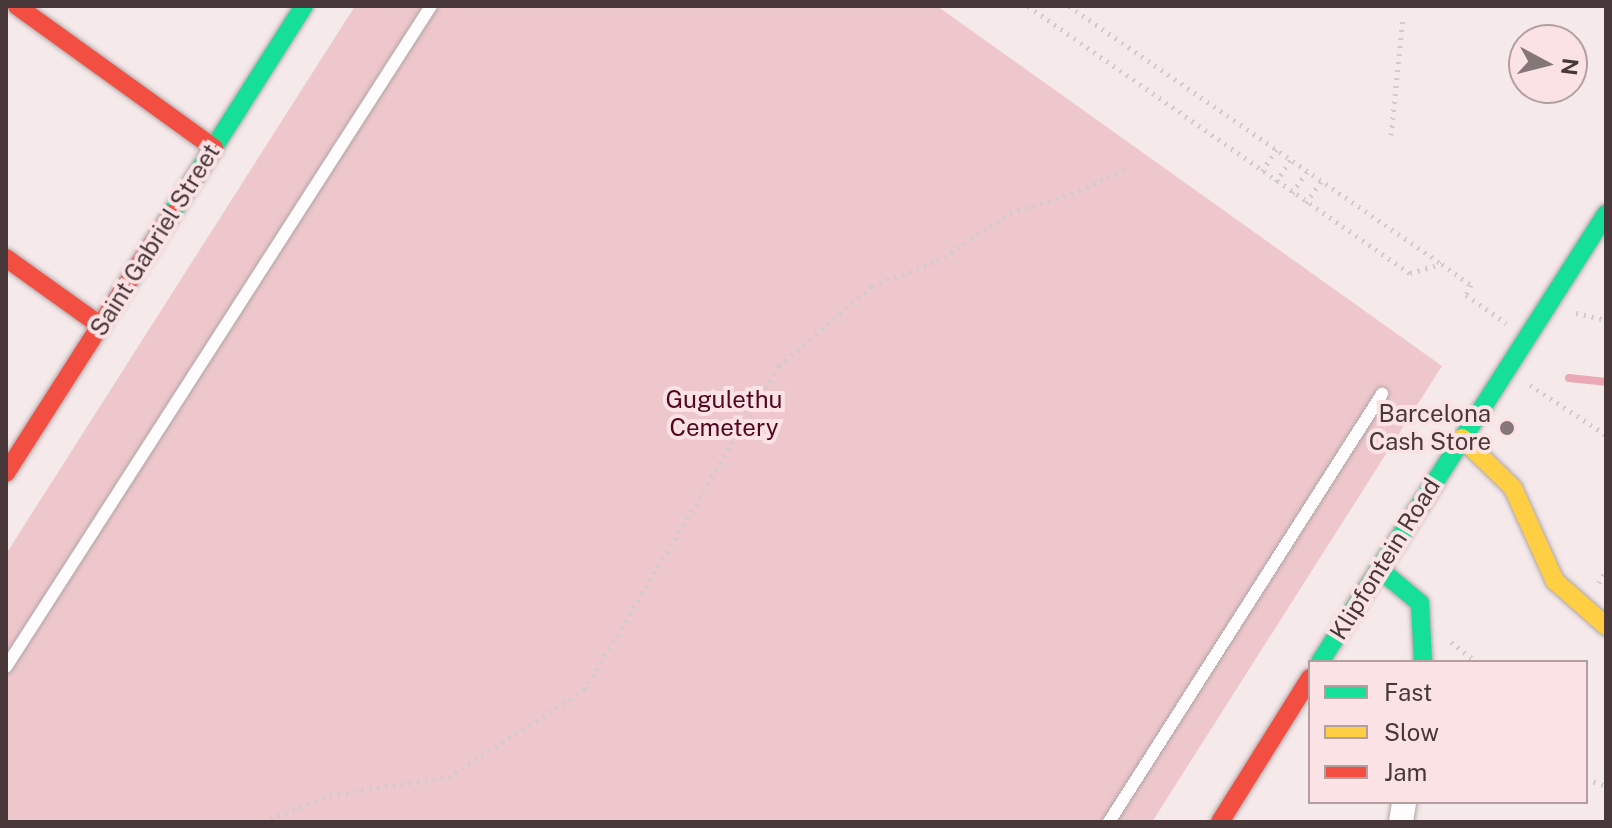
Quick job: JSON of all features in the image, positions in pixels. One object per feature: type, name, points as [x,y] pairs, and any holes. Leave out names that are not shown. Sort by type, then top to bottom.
[{"type":"street","points":[[17,6],[214,148]]},
{"type":"street","name":"Saint Gabriel Street","points":[[6,473],[304,6]]},
{"type":"street","name":"Klipfontein Road","points":[[1321,660],[1606,214]]},
{"type":"street","points":[[6,258],[101,326]]},
{"type":"street","points":[[1462,438],[1513,488],[1555,581],[1606,626]]},
{"type":"street","points":[[1379,569],[1420,603],[1423,660]]},
{"type":"street","points":[[1220,822],[1308,681]]},
{"type":"lane","points":[[6,667],[431,6]]},
{"type":"lane","points":[[1109,822],[1382,394]]},
{"type":"path","points":[[1028,6],[1410,273],[1442,264]]},
{"type":"path","points":[[1069,6],[1442,264],[1471,285],[1466,295],[1513,327]]},
{"type":"path","points":[[1391,135],[1403,16]]},
{"type":"path","points":[[1262,171],[1277,149]]},
{"type":"path","points":[[1276,182],[1291,159]]},
{"type":"path","points":[[263,822],[330,795],[448,777],[584,690],[779,366],[872,286],[937,261],[1010,213],[1079,191],[1129,167]]},
{"type":"path","points":[[1292,193],[1308,170]]},
{"type":"path","points":[[1306,203],[1322,180]]},
{"type":"path","points":[[1571,311],[1606,320]]},
{"type":"path","points":[[1522,379],[1606,435]]},
{"type":"green space","name":"Gugulethu Cemetery","points":[[355,6],[937,6],[1442,366],[1152,822],[6,822],[6,554]]},
{"type":"waterway","points":[[1569,378],[1606,382]]},
{"type":"traffic: fast","points":[[172,213],[304,6]]},
{"type":"traffic: fast","points":[[1321,660],[1606,214]]},
{"type":"traffic: fast","points":[[1379,569],[1420,603],[1423,660]]},
{"type":"traffic: slow","points":[[1462,438],[1513,488],[1555,581],[1606,626]]},
{"type":"traffic: jam","points":[[17,6],[214,148]]},
{"type":"traffic: jam","points":[[6,473],[172,213]]},
{"type":"traffic: jam","points":[[6,258],[101,326]]},
{"type":"traffic: jam","points":[[1220,822],[1308,681]]},
{"type":"place","name":"Barcelona Cash Store","points":[[1507,428]]}]
